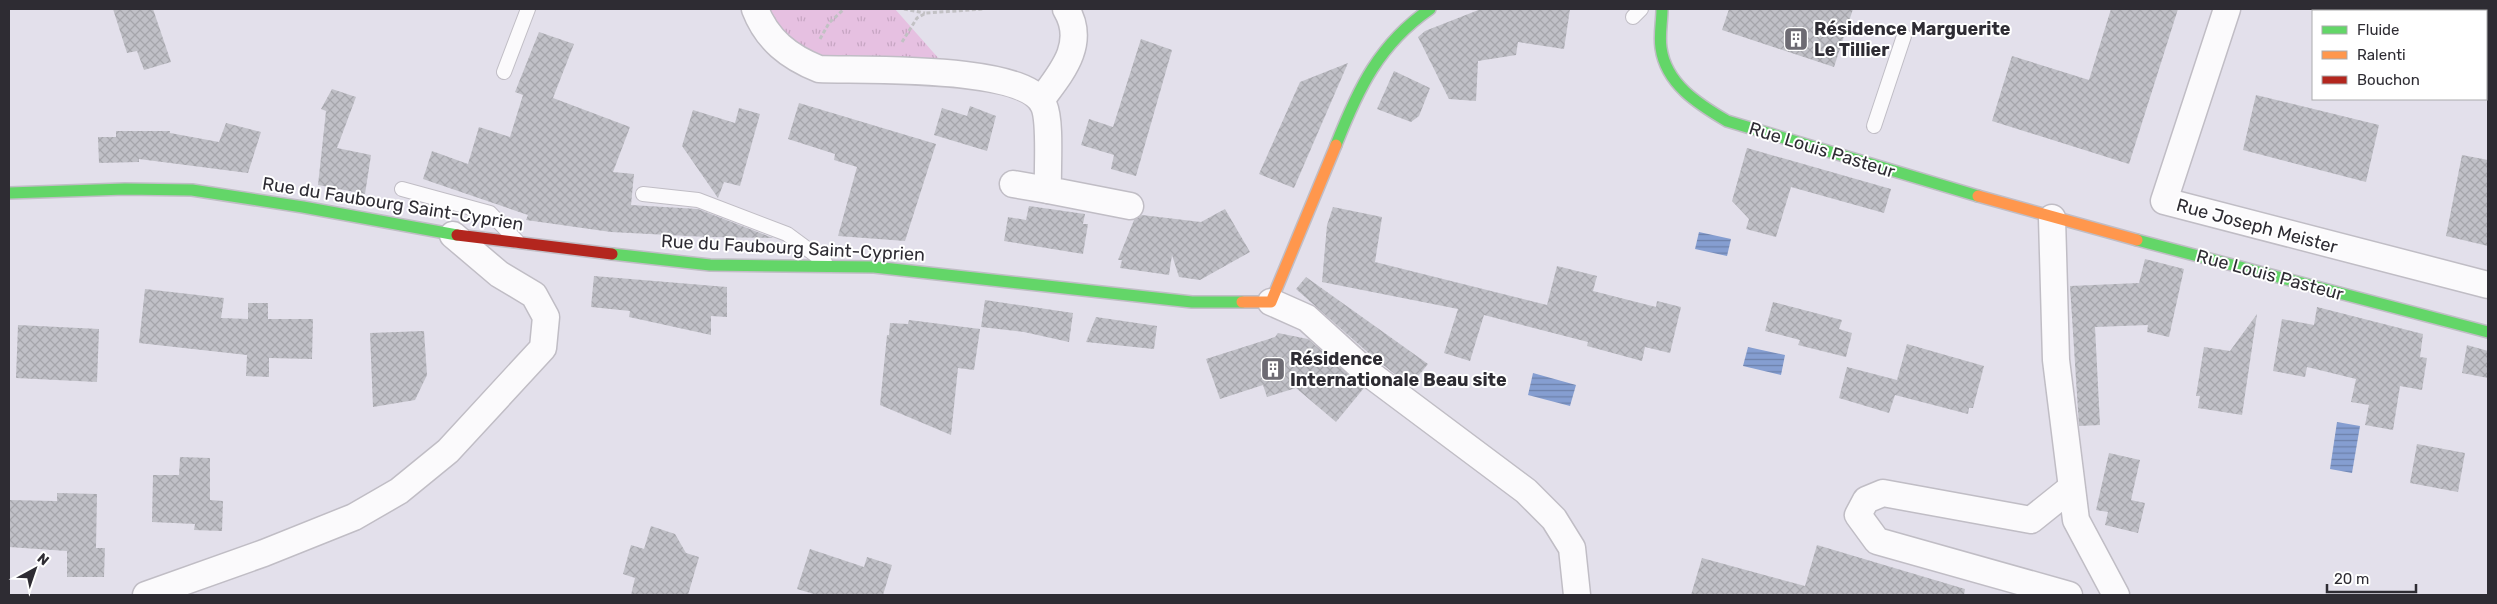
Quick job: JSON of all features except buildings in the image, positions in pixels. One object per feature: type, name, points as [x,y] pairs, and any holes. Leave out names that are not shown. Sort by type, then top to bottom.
[{"type":"street","points":[[755,9],[762,26],[784,51],[801,62],[819,69],[887,72],[943,71],[1002,80],[1024,88],[1041,100],[1046,114],[1048,190]]},
{"type":"street","points":[[1041,100],[1064,68],[1073,50],[1074,30],[1066,9]]},
{"type":"street","points":[[1430,9],[1411,20],[1388,43],[1358,92],[1271,302],[1307,318],[1364,369],[1526,491],[1554,519],[1572,548],[1577,595]]},
{"type":"street","name":"Rue Louis Pasteur","points":[[1662,9],[1661,49],[1668,70],[1684,92],[1702,107],[1727,121],[2052,218],[2488,332]]},
{"type":"street","name":"Rue Joseph Meister","points":[[2227,9],[2164,201],[2488,285]]},
{"type":"street","points":[[1012,184],[1130,206]]},
{"type":"street","name":"Rue du Faubourg Saint-Cyprien","points":[[9,193],[125,189],[192,190],[303,207],[453,235],[710,265],[874,267],[1192,302],[1271,302]]},
{"type":"street","points":[[2052,218],[2056,360],[2076,520],[2116,595]]},
{"type":"street","points":[[146,595],[264,553],[354,517],[399,491],[448,451],[543,348],[546,317],[534,295],[498,274],[453,235]]},
{"type":"street","points":[[2069,595],[1877,541],[1858,515],[1866,500],[1883,493],[2031,520],[2072,488]]},
{"type":"lane","points":[[504,72],[528,9]]},
{"type":"lane","points":[[1874,126],[1904,36]]},
{"type":"lane","points":[[402,189],[490,213],[519,243]]},
{"type":"lane","points":[[643,194],[698,200],[787,234],[830,266]]},
{"type":"path","points":[[904,9],[926,13],[984,9]]},
{"type":"path","points":[[887,72],[910,27],[917,18],[926,13]]},
{"type":"green space","points":[[767,9],[895,9],[940,60],[919,57],[882,61],[813,61],[791,46]]},
{"type":"water","points":[[1699,232],[1731,239],[1727,256],[1695,249]]},
{"type":"water","points":[[1748,347],[1785,355],[1781,375],[1743,366]]},
{"type":"water","points":[[1533,373],[1576,385],[1570,406],[1528,395]]},
{"type":"water","points":[[2337,422],[2360,426],[2352,473],[2330,469]]},
{"type":"traffic: fast","points":[[1336,145],[1353,105],[1372,69],[1397,37],[1430,9]]},
{"type":"traffic: fast","points":[[1662,9],[1661,48],[1669,72],[1685,92],[1727,121],[1978,196]]},
{"type":"traffic: fast","points":[[9,193],[125,189],[192,190],[303,207],[457,235]]},
{"type":"traffic: fast","points":[[2137,240],[2488,332]]},
{"type":"traffic: fast","points":[[612,254],[710,265],[874,267],[1192,302],[1242,302]]},
{"type":"traffic: slow","points":[[1242,302],[1271,302],[1336,145]]},
{"type":"traffic: slow","points":[[1978,196],[2137,240]]},
{"type":"traffic: jam","points":[[457,235],[612,254]]},
{"type":"place","name":"Résidence Marguerite Le Tillier","points":[[1796,39]]},
{"type":"place","name":"Résidence Internationale Beau site","points":[[1273,369]]}]
